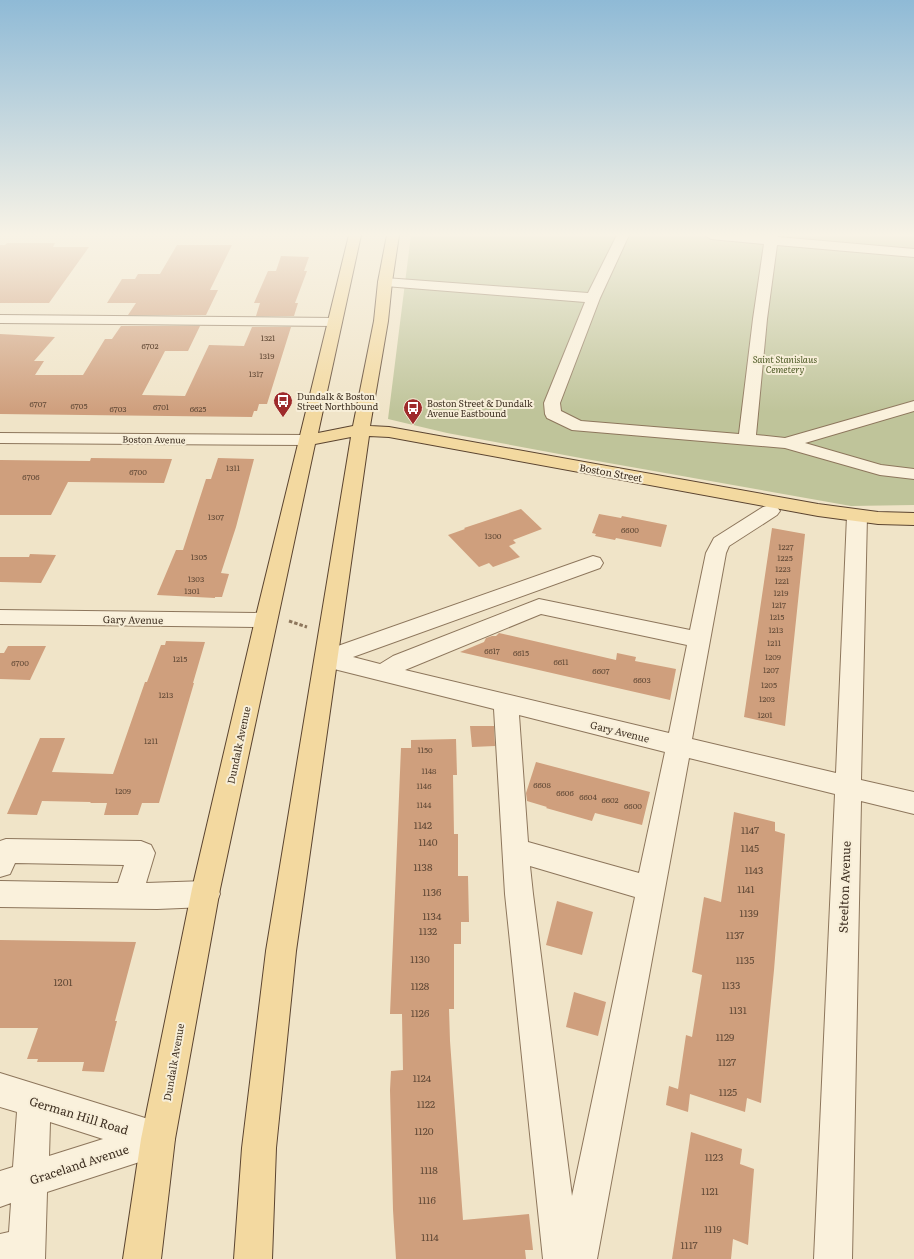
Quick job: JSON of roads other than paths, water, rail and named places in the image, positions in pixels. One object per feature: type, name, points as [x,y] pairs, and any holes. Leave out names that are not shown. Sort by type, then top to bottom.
[{"type":"main road","name":"Dundalk Avenue","points":[[142,1259],[158,1139],[178,1030],[206,894],[276,620],[308,440],[341,294]]},
{"type":"main road","points":[[253,1259],[259,1148],[281,951],[319,644],[360,436],[381,321],[384,294]]},
{"type":"main road","points":[[308,440],[360,436]]},
{"type":"main road","name":"Boston Street","points":[[360,436],[386,442],[770,511],[914,528]]},
{"type":"main road","name":"Boston Street","points":[[360,436],[416,436],[818,510],[856,520],[914,519]]},
{"type":"street","points":[[539,294],[594,298]]},
{"type":"street","points":[[596,294],[552,404],[553,414],[578,426],[786,443],[880,470],[914,474]]},
{"type":"street","points":[[747,440],[764,294]]},
{"type":"street","points":[[0,319],[335,322]]},
{"type":"street","points":[[786,443],[914,406]]},
{"type":"street","name":"Boston Avenue","points":[[0,438],[308,440]]},
{"type":"street","points":[[578,1259],[716,553],[721,542],[770,511]]},
{"type":"street","name":"Steelton Avenue","points":[[833,1259],[856,520]]},
{"type":"street","points":[[319,644],[365,644],[593,563]]},
{"type":"street","points":[[382,673],[401,662],[540,606],[700,640]]},
{"type":"street","name":"Gary Avenue","points":[[0,617],[276,620]]},
{"type":"street","name":"Gary Avenue","points":[[319,644],[382,673],[914,803]]},
{"type":"street","points":[[506,703],[515,850],[562,1259]]},
{"type":"street","points":[[515,850],[651,889]]},
{"type":"street","points":[[0,865],[6,852],[141,853],[129,895]]},
{"type":"street","points":[[0,894],[206,894]]},
{"type":"street","name":"German Hill Road","points":[[0,1090],[158,1139]]},
{"type":"street","points":[[17,1252],[15,1184],[34,1101]]},
{"type":"street","name":"Graceland Avenue","points":[[15,1184],[158,1139]]},
{"type":"place","name":"Dundalk & Boston Street Northbound","points":[[283,418]]},
{"type":"place","name":"Boston Street & Dundalk Avenue Eastbound","points":[[413,425]]},
{"type":"park label","name":"Saint Stanislaus Cemetery","points":[[785,364]]}]
